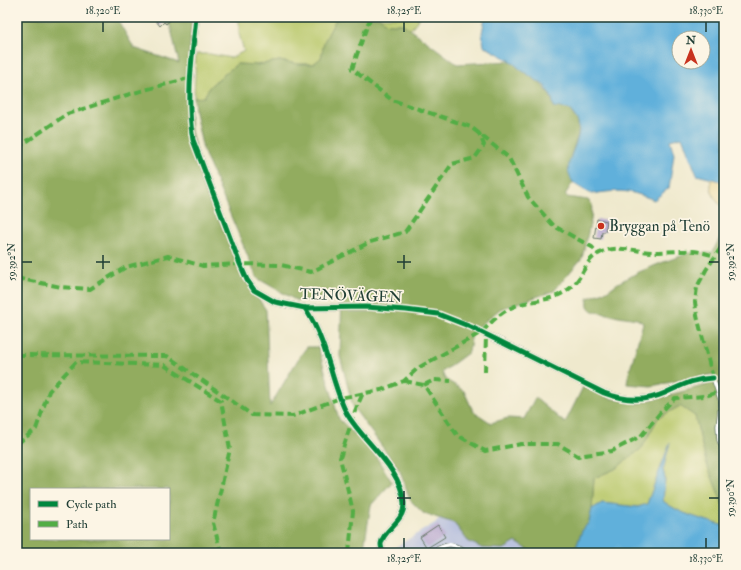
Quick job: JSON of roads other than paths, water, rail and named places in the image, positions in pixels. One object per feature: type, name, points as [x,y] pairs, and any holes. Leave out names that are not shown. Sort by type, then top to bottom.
[{"type":"street","name":"TENÖVÄGEN","points":[[196,17],[189,78],[190,123],[193,140],[240,264],[247,280],[254,290],[274,302],[305,308],[366,307],[438,314],[471,327],[604,393],[626,400],[651,398],[700,379],[713,378]]},
{"type":"street","points":[[305,308],[311,317],[324,348],[346,412],[352,422],[388,466],[402,491],[404,504],[402,515],[384,537],[381,545],[383,553]]},
{"type":"lane","points":[[713,378],[722,402],[718,426],[719,440],[724,453]]},
{"type":"lane","points":[[426,553],[434,552],[444,545],[450,544],[475,553]]},
{"type":"water","points":[[485,17],[724,17],[724,182],[697,175],[682,137],[670,140],[674,154],[669,188],[654,200],[623,191],[591,194],[575,184],[569,175],[568,168],[579,129],[576,118],[569,109],[554,107],[552,98],[545,86],[521,70],[511,61],[484,46],[482,33]]},
{"type":"water","points":[[670,442],[663,470],[665,478],[663,501],[677,510],[724,526],[724,553],[574,553],[582,531],[589,522],[592,509],[602,503],[638,507],[647,504]]},
{"type":"place","name":"Bryggan på Tenö","points":[[601,226]]}]
